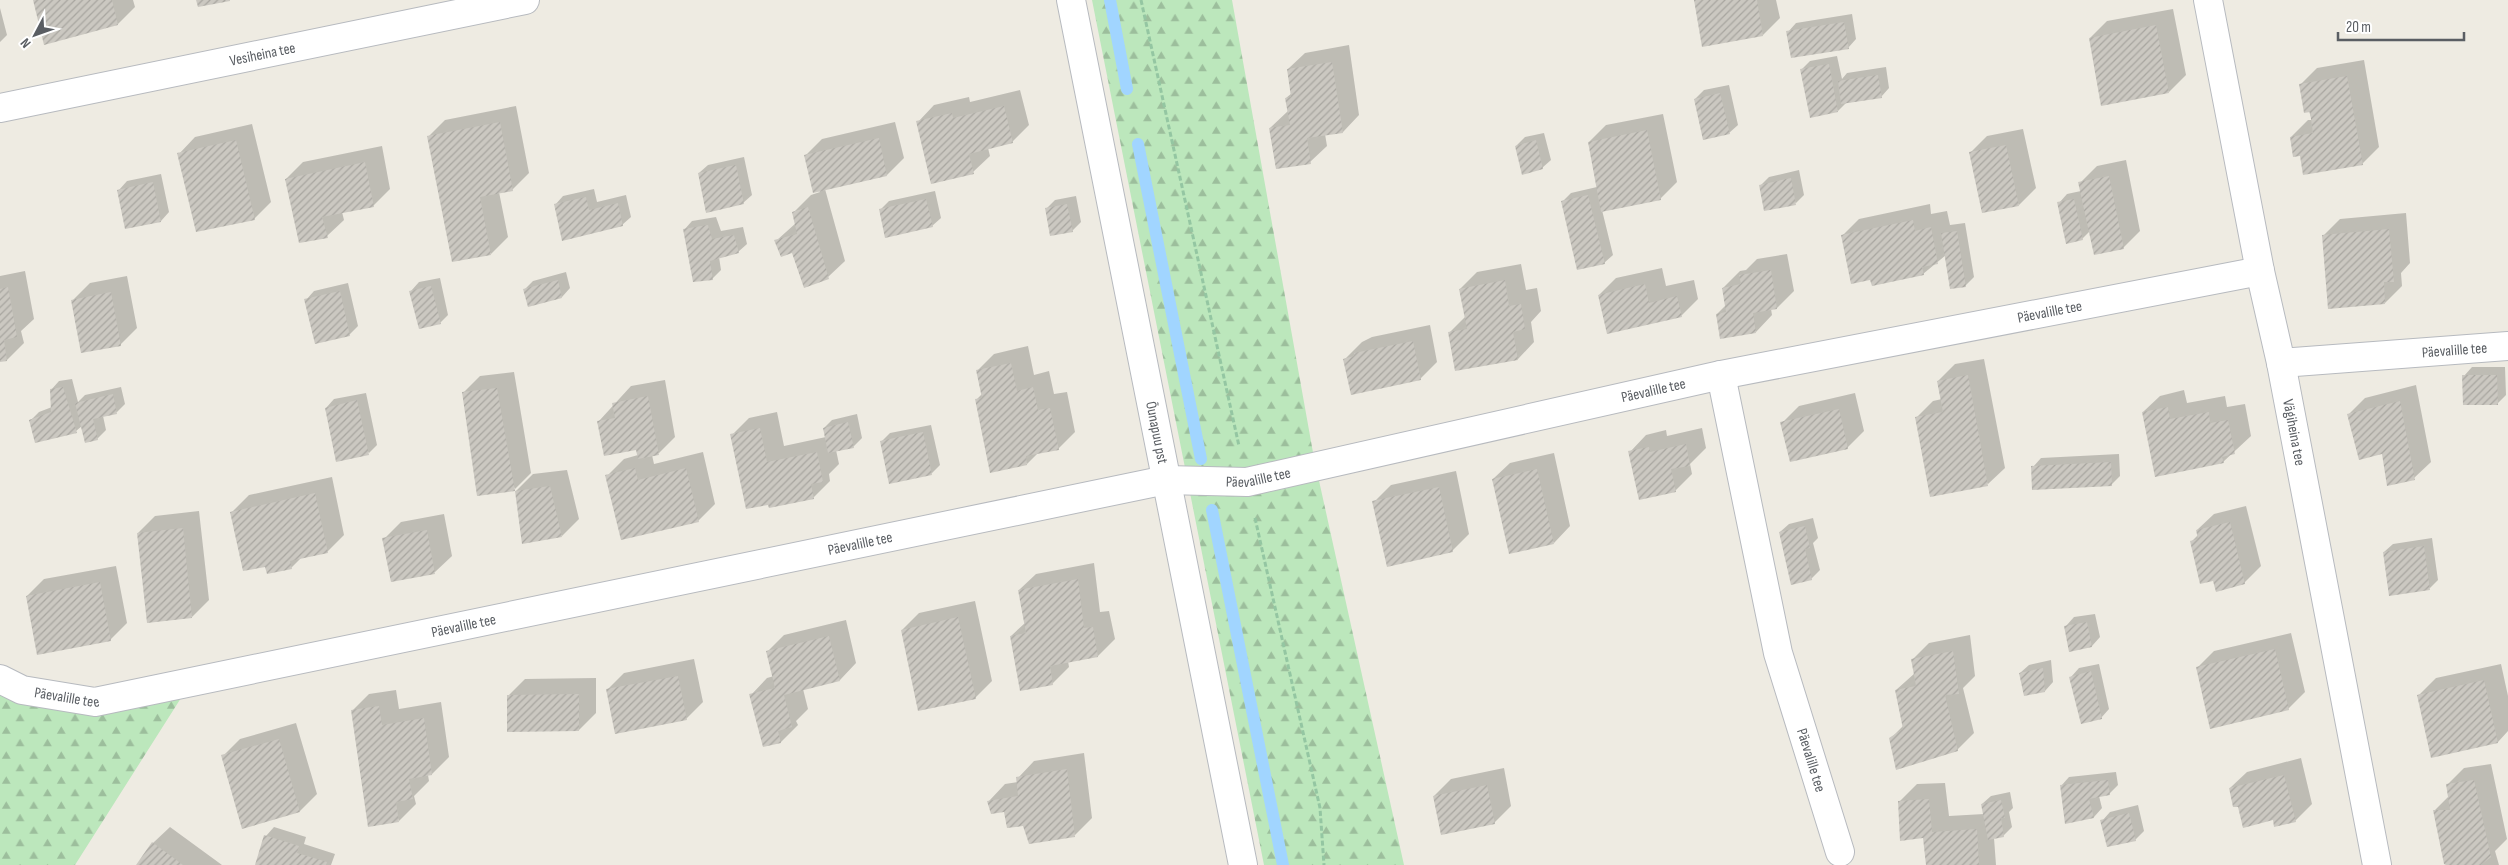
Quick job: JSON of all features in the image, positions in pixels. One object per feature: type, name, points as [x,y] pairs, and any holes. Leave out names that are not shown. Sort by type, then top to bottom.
[{"type":"street","name":"Vesiheina tee","points":[[0,108],[525,0]]},
{"type":"street","name":"Õunapuu pst","points":[[1071,0],[1243,865]]},
{"type":"street","name":"Vägiheina tee","points":[[2208,0],[2260,271],[2281,363],[2377,865]]},
{"type":"street","name":"Päevalille tee","points":[[0,679],[22,690],[94,702],[1166,480],[1247,482],[1721,375],[2260,271]]},
{"type":"street","name":"Päevalille tee","points":[[2281,363],[2508,346]]},
{"type":"street","name":"Päevalille tee","points":[[1721,375],[1778,653],[1840,852]]},
{"type":"path","points":[[1141,0],[1320,808],[1324,865]]},
{"type":"green space","points":[[1092,0],[1232,0],[1314,458],[1404,865],[1264,865]]},
{"type":"green space","points":[[0,687],[181,698],[75,865],[0,865]]},
{"type":"building","points":[[33,0],[112,0],[118,25],[44,45]]},
{"type":"building","points":[[196,0],[230,0],[230,1],[198,7]]},
{"type":"building","points":[[1694,0],[1757,0],[1763,36],[1702,47]]},
{"type":"building","points":[[1844,22],[1849,49],[1791,58],[1786,31]]},
{"type":"building","points":[[2156,25],[2169,93],[2101,106],[2089,38]]},
{"type":"building","points":[[1332,62],[1343,133],[1307,138],[1311,164],[1276,169],[1269,128],[1290,125],[1285,98],[1291,97],[1287,69]]},
{"type":"building","points":[[1829,64],[1838,112],[1810,118],[1800,69]]},
{"type":"building","points":[[1878,75],[1882,98],[1841,104],[1838,81]]},
{"type":"building","points":[[2347,76],[2363,165],[2303,175],[2300,156],[2293,157],[2290,137],[2313,133],[2310,112],[2304,113],[2299,84]]},
{"type":"building","points":[[1720,93],[1730,134],[1703,140],[1694,99]]},
{"type":"building","points":[[1004,106],[1013,143],[969,154],[974,174],[931,184],[916,121],[952,113],[953,118]]},
{"type":"building","points":[[500,122],[513,191],[480,197],[491,255],[452,262],[427,136]]},
{"type":"building","points":[[1647,130],[1661,200],[1601,212],[1588,142]]},
{"type":"building","points":[[879,138],[887,176],[813,193],[804,155]]},
{"type":"building","points":[[236,140],[255,220],[196,232],[177,153]]},
{"type":"building","points":[[1536,140],[1543,169],[1522,175],[1515,146]]},
{"type":"building","points":[[2006,145],[2019,206],[1982,213],[1969,152]]},
{"type":"building","points":[[365,162],[374,207],[322,217],[328,238],[299,243],[285,179]]},
{"type":"building","points":[[736,165],[744,204],[706,213],[698,173]]},
{"type":"building","points":[[2109,176],[2124,249],[2094,255],[2078,182]]},
{"type":"building","points":[[1791,178],[1796,205],[1764,211],[1759,185]]},
{"type":"building","points":[[153,182],[161,222],[125,229],[117,190]]},
{"type":"building","points":[[1588,195],[1605,264],[1577,270],[1561,201]]},
{"type":"building","points":[[586,197],[589,210],[618,203],[623,226],[562,241],[554,204]]},
{"type":"building","points":[[926,199],[933,227],[885,238],[879,209]]},
{"type":"building","points":[[2074,199],[2083,240],[2066,244],[2057,202]]},
{"type":"building","points":[[1067,204],[1073,232],[1050,236],[1045,208]]},
{"type":"building","points":[[808,207],[829,279],[804,288],[792,253],[781,257],[774,240],[797,234],[792,212]]},
{"type":"building","points":[[1913,220],[1915,231],[1931,227],[1938,264],[1922,267],[1924,275],[1872,286],[1870,280],[1851,284],[1841,235]]},
{"type":"building","points":[[708,225],[712,239],[734,235],[739,253],[710,261],[713,280],[693,282],[683,229]]},
{"type":"building","points":[[2389,229],[2394,282],[2384,282],[2385,304],[2328,309],[2322,235]]},
{"type":"building","points":[[1957,231],[1966,287],[1950,289],[1941,233]]},
{"type":"building","points":[[1771,270],[1777,309],[1753,313],[1756,333],[1720,339],[1716,314],[1726,312],[1722,288],[1741,284],[1739,275]]},
{"type":"building","points":[[558,280],[562,298],[528,307],[523,289]]},
{"type":"building","points":[[1505,280],[1509,306],[1521,304],[1525,329],[1513,332],[1518,360],[1455,371],[1448,332],[1467,329],[1459,289]]},
{"type":"building","points":[[1645,284],[1649,303],[1677,296],[1682,317],[1607,334],[1598,295]]},
{"type":"building","points":[[431,286],[441,324],[419,329],[409,291]]},
{"type":"building","points":[[8,287],[17,337],[4,340],[7,361],[0,362],[0,289]]},
{"type":"building","points":[[340,291],[350,336],[315,344],[304,299]]},
{"type":"building","points":[[111,292],[121,346],[81,353],[71,300]]},
{"type":"building","points":[[1413,341],[1421,380],[1351,395],[1343,359],[1354,356],[1354,353]]},
{"type":"building","points":[[1011,363],[1017,391],[1033,387],[1038,410],[1050,408],[1059,450],[1026,456],[1027,465],[990,473],[975,399],[982,398],[976,370]]},
{"type":"building","points":[[1968,375],[1988,486],[1930,497],[1915,417],[1943,412],[1937,381]]},
{"type":"building","points":[[2462,375],[2497,375],[2498,405],[2463,405]]},
{"type":"building","points":[[63,387],[77,433],[35,443],[29,420],[51,412],[50,389]]},
{"type":"building","points":[[497,388],[515,491],[477,496],[462,392]]},
{"type":"building","points":[[113,394],[117,414],[93,419],[98,440],[85,443],[75,403]]},
{"type":"building","points":[[648,396],[659,455],[638,459],[636,450],[604,456],[597,421],[615,418],[612,403]]},
{"type":"building","points":[[357,400],[369,455],[336,462],[325,408]]},
{"type":"building","points":[[2400,401],[2415,480],[2387,486],[2382,454],[2359,460],[2347,414]]},
{"type":"building","points":[[2168,407],[2170,419],[2209,412],[2210,423],[2228,420],[2235,454],[2222,457],[2224,463],[2155,477],[2142,412]]},
{"type":"building","points":[[1839,409],[1848,449],[1790,462],[1780,422]]},
{"type":"building","points":[[848,422],[854,448],[828,453],[823,428]]},
{"type":"building","points":[[760,428],[767,462],[817,452],[823,482],[811,484],[814,499],[769,508],[768,505],[746,509],[730,434]]},
{"type":"building","points":[[923,432],[932,475],[889,484],[880,441]]},
{"type":"building","points":[[1686,444],[1690,466],[1671,469],[1676,492],[1639,500],[1628,451],[1649,447],[1650,452]]},
{"type":"building","points":[[2111,462],[2112,486],[2032,490],[2031,466]]},
{"type":"building","points":[[635,468],[638,480],[686,468],[699,522],[621,540],[605,475]]},
{"type":"building","points":[[1537,469],[1554,544],[1509,554],[1492,479]]},
{"type":"building","points":[[550,486],[562,537],[522,544],[515,491]]},
{"type":"building","points":[[1439,487],[1453,552],[1387,567],[1372,501]]},
{"type":"building","points":[[315,493],[328,553],[290,561],[292,569],[267,574],[265,567],[243,571],[230,512]]},
{"type":"building","points":[[2230,522],[2245,584],[2216,592],[2213,581],[2200,584],[2190,541],[2198,539],[2196,530]]},
{"type":"building","points":[[1805,526],[1810,548],[1805,549],[1812,580],[1791,585],[1779,532]]},
{"type":"building","points":[[183,528],[192,618],[147,623],[137,533]]},
{"type":"building","points":[[427,530],[435,574],[391,582],[382,538]]},
{"type":"building","points":[[2424,546],[2430,590],[2389,596],[2383,552]]},
{"type":"building","points":[[1078,579],[1084,628],[1093,627],[1098,657],[1050,666],[1053,685],[1020,691],[1010,636],[1026,633],[1018,590]]},
{"type":"building","points":[[100,582],[111,641],[37,655],[26,596]]},
{"type":"building","points":[[958,617],[976,699],[918,711],[901,630]]},
{"type":"building","points":[[2087,622],[2092,647],[2069,652],[2064,626]]},
{"type":"building","points":[[829,636],[840,681],[784,695],[792,727],[778,731],[781,743],[763,747],[749,694],[775,688],[766,651]]},
{"type":"building","points":[[2275,649],[2289,710],[2210,729],[2196,667]]},
{"type":"building","points":[[1953,651],[1959,694],[1945,695],[1958,751],[1896,770],[1889,738],[1903,729],[1895,690],[1916,686],[1911,659]]},
{"type":"building","points":[[2043,668],[2045,692],[2024,696],[2019,673]]},
{"type":"building","points":[[2091,671],[2102,719],[2081,724],[2069,677]]},
{"type":"building","points":[[678,676],[687,720],[615,734],[606,689]]},
{"type":"building","points":[[2484,680],[2498,743],[2431,758],[2417,695]]},
{"type":"building","points":[[579,694],[579,731],[507,732],[507,695]]},
{"type":"building","points":[[379,706],[382,725],[424,718],[432,775],[409,779],[413,799],[396,802],[399,822],[368,827],[351,710]]},
{"type":"building","points":[[279,739],[300,812],[242,829],[221,755]]},
{"type":"building","points":[[1067,769],[1075,837],[1029,844],[1023,826],[1007,828],[1004,812],[991,814],[987,801],[1018,796],[1016,777]]},
{"type":"building","points":[[2284,775],[2296,822],[2274,827],[2273,820],[2243,828],[2238,807],[2233,807],[2229,788]]},
{"type":"building","points":[[2108,780],[2110,795],[2089,799],[2094,818],[2065,824],[2060,785]]},
{"type":"building","points":[[2474,780],[2491,857],[2481,865],[2446,865],[2444,864],[2433,810],[2450,810],[2446,784]]},
{"type":"building","points":[[1487,785],[1495,824],[1441,835],[1433,796]]},
{"type":"building","points":[[1929,799],[1932,832],[1977,829],[1979,865],[1926,865],[1923,838],[1900,841],[1898,801]]},
{"type":"building","points":[[2001,800],[2005,818],[2001,818],[2004,837],[1988,840],[1981,804]]},
{"type":"building","points":[[2129,813],[2136,841],[2107,847],[2100,820]]},
{"type":"building","points":[[264,835],[299,846],[297,853],[327,862],[326,865],[255,865]]},
{"type":"building","points":[[152,842],[183,865],[136,865]]},
{"type":"waterway","points":[[1110,0],[1127,89]]},
{"type":"waterway","points":[[1138,144],[1201,459]]},
{"type":"waterway","points":[[1212,510],[1283,865]]}]
